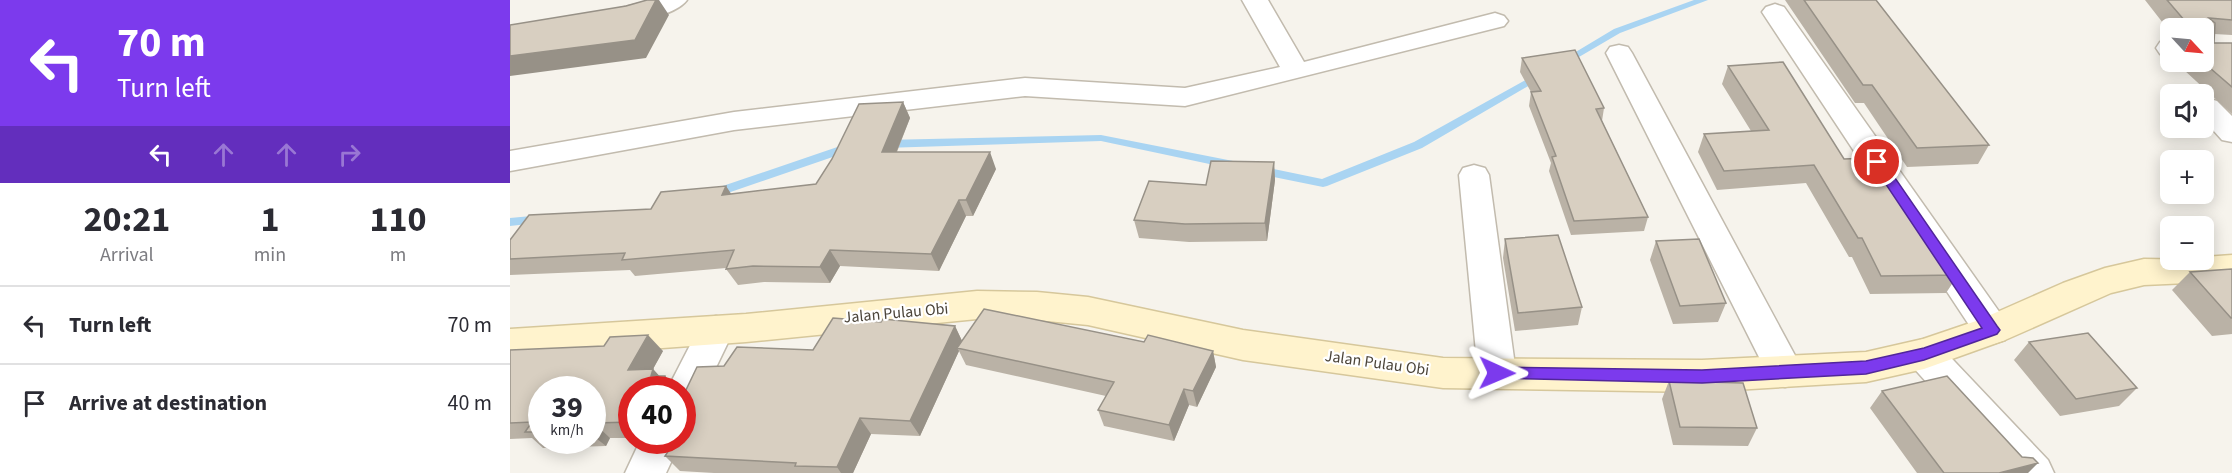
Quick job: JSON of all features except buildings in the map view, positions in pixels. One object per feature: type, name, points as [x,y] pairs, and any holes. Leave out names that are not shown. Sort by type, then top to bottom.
[{"type":"street","points":[[591,21],[656,9],[674,0]]},
{"type":"street","points":[[1255,0],[1296,72]]},
{"type":"street","points":[[1775,12],[1992,330]]},
{"type":"street","points":[[510,161],[734,121],[1026,87],[1185,97],[1296,72],[1495,21]]},
{"type":"street","points":[[1619,53],[1785,372]]},
{"type":"street","points":[[2214,114],[2232,132]]},
{"type":"street","points":[[1474,175],[1497,373]]},
{"type":"street","name":"Jalan Pulau Obi","points":[[510,344],[716,330],[977,305],[1038,306],[1088,311],[1287,352],[1443,373],[1702,376],[1866,367],[1924,354],[1992,330],[2075,292],[2105,281],[2144,272],[2232,268]]},
{"type":"street","points":[[693,376],[716,330]]},
{"type":"street","points":[[1924,354],[2034,473]]},
{"type":"street","points":[[645,473],[654,454]]},
{"type":"waterway","points":[[1564,62],[1617,31],[1703,0]]},
{"type":"waterway","points":[[1259,170],[1323,183],[1418,145],[1538,76]]},
{"type":"waterway","points":[[884,144],[1101,138],[1233,165]]},
{"type":"waterway","points":[[712,194],[852,146]]},
{"type":"waterway","points":[[510,222],[542,219]]},
{"type":"route","points":[[1497,373],[1702,376],[1866,367],[1924,354],[1992,330],[1877,162]]}]
